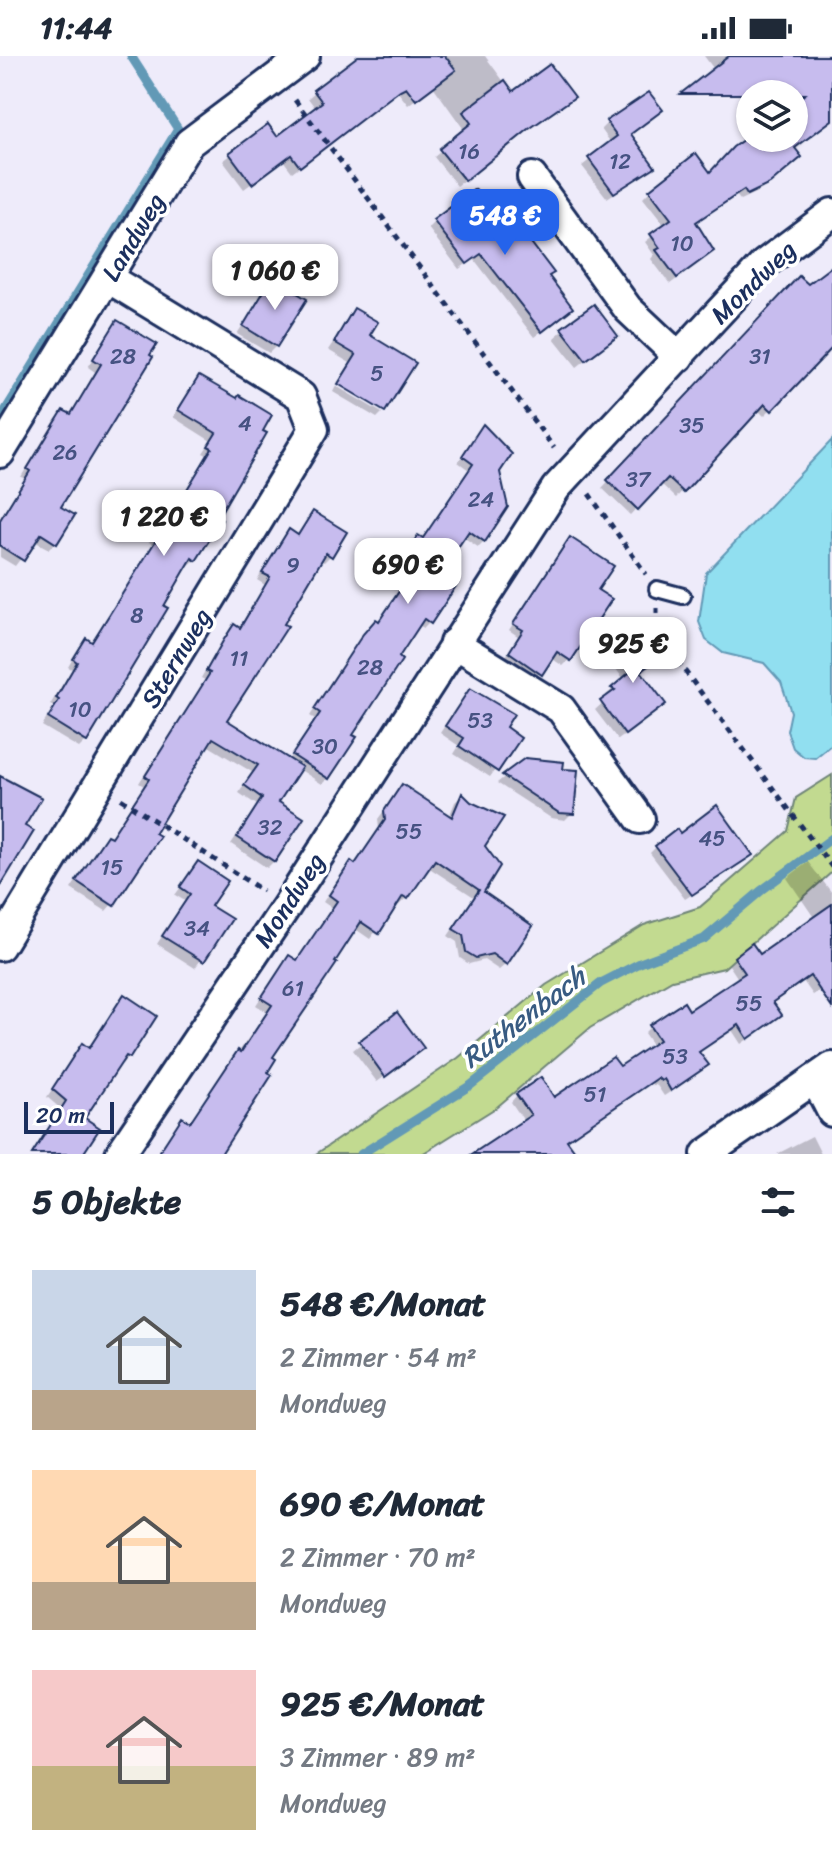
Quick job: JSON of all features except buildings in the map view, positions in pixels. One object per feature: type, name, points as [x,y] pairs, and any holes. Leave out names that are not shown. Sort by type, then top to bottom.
[{"type":"street","name":"Landweg","points":[[0,453],[189,143],[305,56]]},
{"type":"street","points":[[532,177],[628,309],[679,357]]},
{"type":"street","name":"Mondweg","points":[[120,1154],[287,904],[556,488],[764,264],[832,213]]},
{"type":"street","name":"Sternweg","points":[[0,946],[314,429],[301,396],[108,278]]},
{"type":"street","points":[[454,643],[561,709],[640,819]]},
{"type":"street","points":[[706,1154],[824,1073],[832,1112]]},
{"type":"lane","points":[[657,589],[683,596]]},
{"type":"path","points":[[277,77],[657,589],[657,634],[832,867]]},
{"type":"path","points":[[100,784],[287,904]]},
{"type":"green space","points":[[832,775],[832,872],[724,968],[672,980],[590,1028],[497,1107],[422,1154],[316,1154],[458,1058],[546,985],[644,925],[700,907],[788,831],[796,798]]},
{"type":"water","points":[[832,440],[832,744],[815,758],[804,757],[793,748],[787,731],[791,712],[781,682],[764,663],[723,653],[706,640],[699,622],[706,573]]},
{"type":"waterway","points":[[0,419],[178,129],[131,56]]},
{"type":"waterway","name":"Ruthenbach","points":[[361,1154],[471,1085],[601,983],[640,963],[704,939],[762,890],[832,838]]}]
